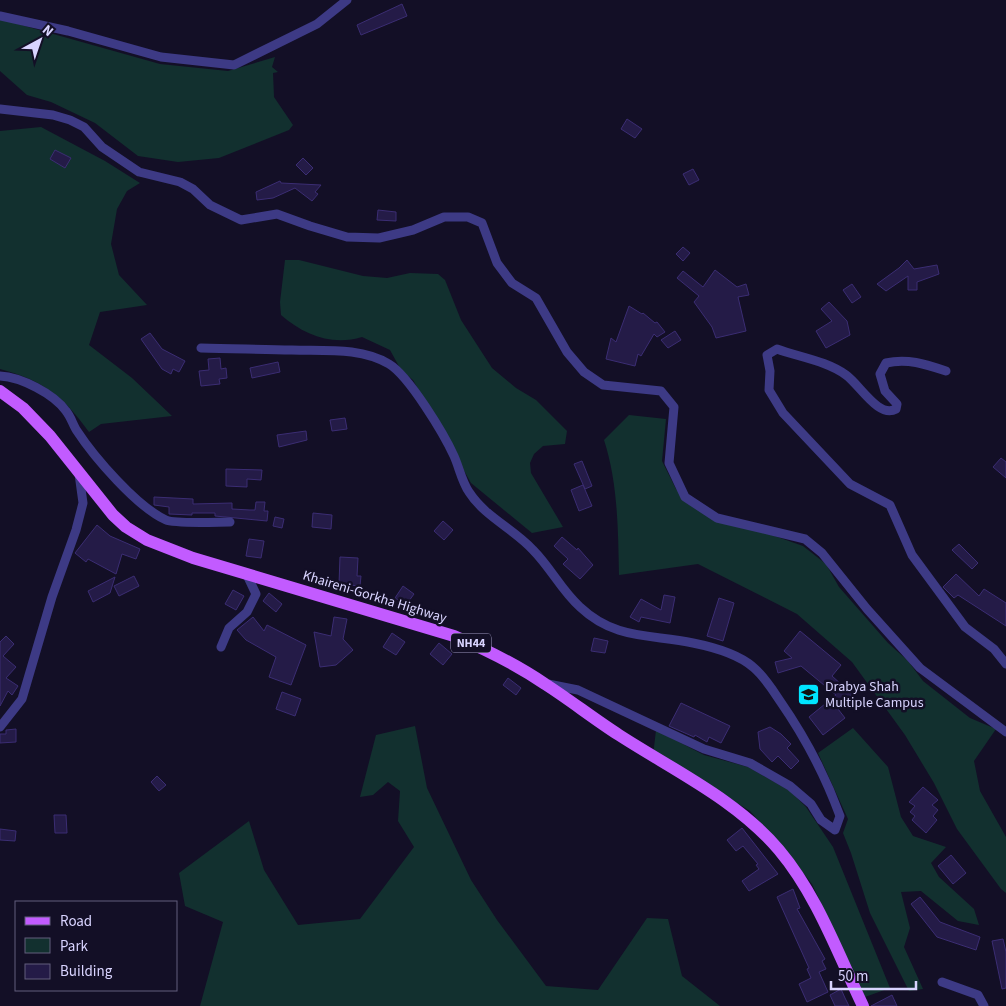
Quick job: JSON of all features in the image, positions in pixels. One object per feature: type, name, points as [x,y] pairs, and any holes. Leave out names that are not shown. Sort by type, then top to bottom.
[{"type":"main road","name":"Khaireni-Gorkha Highway","points":[[0,391],[30,415],[50,436],[113,515],[126,527],[156,544],[193,558],[454,636],[478,646],[543,682],[618,735],[743,815],[779,850],[806,889],[831,936],[863,1006]]},
{"type":"street","points":[[0,16],[68,30],[161,56],[234,65],[317,24],[347,0]]},
{"type":"street","points":[[0,109],[54,115],[70,120],[84,128],[102,147],[139,172],[186,185],[194,189],[210,205],[241,220],[277,214],[310,226],[347,236],[379,238],[412,230],[444,218],[468,217],[482,223],[497,264],[512,283],[536,298],[567,352],[584,372],[603,386],[661,391],[674,407],[669,463],[684,497],[717,518],[805,539],[828,558],[867,609],[920,668],[1006,732]]},
{"type":"street","points":[[201,348],[346,351],[372,355],[392,366],[423,402],[453,454],[469,492],[497,521],[532,548],[562,589],[580,608],[596,620],[618,631],[635,636],[693,643],[738,657],[753,667],[769,685],[795,723],[826,779],[840,816],[835,830],[821,820],[811,804],[790,786],[750,764],[704,749],[578,690],[543,682]]},
{"type":"street","points":[[946,370],[910,361],[899,360],[886,363],[880,374],[885,391],[897,404],[896,409],[891,412],[880,410],[846,374],[825,364],[777,350],[767,355],[770,370],[769,390],[783,413],[850,484],[890,505],[912,555],[965,627],[994,649],[1006,664]]},
{"type":"street","points":[[0,376],[9,376],[46,394],[66,410],[77,431],[104,467],[148,509],[167,521],[230,522]]},
{"type":"street","points":[[0,727],[22,699],[52,597],[76,530],[83,503],[79,471]]},
{"type":"street","points":[[221,647],[228,628],[247,612],[256,594],[247,575]]},
{"type":"street","points":[[942,982],[978,995],[984,1006]]},
{"type":"green space","points":[[0,19],[160,64],[228,71],[275,57],[272,67],[278,72],[273,73],[274,97],[293,125],[289,130],[219,158],[178,162],[138,156],[95,123],[51,102],[27,95],[0,71]]},
{"type":"green space","points":[[41,127],[105,161],[140,183],[127,191],[117,209],[111,244],[119,275],[147,305],[100,312],[89,345],[132,378],[172,416],[101,424],[89,432],[71,409],[51,392],[29,379],[0,369],[0,131]]},
{"type":"green space","points":[[285,260],[299,260],[363,276],[387,278],[410,273],[438,274],[445,280],[461,320],[492,368],[516,388],[536,400],[567,431],[565,444],[543,446],[534,454],[530,463],[531,473],[563,527],[532,533],[471,483],[413,380],[401,370],[390,350],[362,337],[340,340],[319,337],[299,328],[281,315],[280,302]]},
{"type":"green space","points":[[629,415],[666,419],[662,461],[676,489],[701,510],[803,546],[826,564],[839,587],[888,643],[908,661],[923,681],[970,718],[996,729],[974,761],[980,791],[1006,837],[1006,893],[1001,889],[957,829],[934,783],[905,735],[852,662],[797,614],[698,564],[619,575],[615,489],[604,440]]},
{"type":"green space","points":[[415,726],[427,788],[471,880],[497,920],[546,986],[598,990],[647,918],[668,919],[682,976],[720,1006],[200,1006],[223,922],[185,906],[179,873],[249,821],[264,870],[298,925],[360,919],[414,847],[398,821],[400,791],[388,782],[373,795],[360,797],[376,735]]},
{"type":"green space","points":[[853,728],[888,767],[901,817],[913,836],[946,847],[931,863],[939,877],[974,909],[979,925],[958,921],[921,891],[901,892],[910,928],[904,947],[923,989],[909,991],[870,913],[843,833],[848,819],[818,753]]},
{"type":"green space","points":[[656,730],[704,755],[748,767],[790,791],[806,807],[833,847],[890,988],[865,997],[812,884],[780,844],[750,811],[693,776],[653,756]]},
{"type":"building","points":[[402,4],[407,16],[361,35],[357,25]]},
{"type":"building","points":[[627,119],[642,129],[635,138],[621,129]]},
{"type":"building","points":[[55,150],[71,158],[65,168],[50,159]]},
{"type":"building","points":[[303,158],[313,168],[306,175],[296,165]]},
{"type":"building","points":[[693,169],[699,180],[689,185],[683,174]]},
{"type":"building","points":[[280,181],[281,183],[321,185],[315,192],[318,194],[312,201],[295,188],[273,198],[257,200],[256,192]]},
{"type":"building","points":[[378,210],[396,212],[396,221],[377,220]]},
{"type":"building","points":[[683,247],[690,253],[683,261],[676,254]]},
{"type":"building","points":[[907,260],[914,269],[937,265],[939,274],[917,282],[917,290],[908,290],[908,276],[886,291],[877,284],[899,268]]},
{"type":"building","points":[[715,270],[737,287],[746,284],[749,295],[738,297],[746,331],[716,338],[712,327],[694,302],[699,296],[677,278],[683,271],[703,287]]},
{"type":"building","points":[[852,284],[861,297],[852,303],[843,290]]},
{"type":"building","points":[[829,302],[847,321],[850,335],[826,348],[816,331],[832,321],[821,309]]},
{"type":"building","points":[[629,306],[643,313],[655,323],[657,322],[665,332],[657,337],[654,334],[641,356],[638,354],[635,366],[606,359],[611,338],[616,342]]},
{"type":"building","points":[[675,331],[681,340],[668,348],[661,340]]},
{"type":"building","points":[[150,333],[162,349],[185,361],[179,372],[173,369],[171,374],[162,369],[141,339]]},
{"type":"building","points":[[220,358],[221,369],[226,368],[227,378],[219,379],[220,384],[201,386],[199,371],[209,370],[208,359]]},
{"type":"building","points":[[278,362],[280,372],[252,378],[250,368]]},
{"type":"building","points":[[345,418],[347,429],[332,431],[330,420]]},
{"type":"building","points":[[306,431],[307,440],[279,447],[277,435]]},
{"type":"building","points":[[1001,458],[1006,462],[1006,478],[993,467]]},
{"type":"building","points":[[582,461],[592,486],[585,489],[574,464]]},
{"type":"building","points":[[226,469],[262,470],[261,480],[247,479],[247,487],[226,486]]},
{"type":"building","points":[[583,485],[592,506],[579,511],[571,490]]},
{"type":"building","points":[[154,497],[193,499],[193,504],[232,503],[232,509],[250,510],[255,510],[256,502],[265,502],[264,511],[268,511],[267,521],[215,516],[215,513],[169,514],[169,507],[154,505]]},
{"type":"building","points":[[313,513],[332,515],[331,529],[312,527]]},
{"type":"building","points":[[275,517],[284,519],[282,528],[273,526]]},
{"type":"building","points":[[443,521],[453,530],[444,540],[434,531]]},
{"type":"building","points":[[97,525],[110,536],[140,549],[136,559],[122,554],[116,574],[88,559],[86,562],[75,553]]},
{"type":"building","points":[[562,537],[577,550],[578,548],[593,565],[580,579],[563,564],[568,559],[554,546]]},
{"type":"building","points":[[249,539],[264,541],[261,558],[246,556]]},
{"type":"building","points":[[959,544],[978,563],[972,569],[952,550]]},
{"type":"building","points":[[340,557],[358,558],[357,576],[361,576],[360,586],[339,584]]},
{"type":"building","points":[[956,574],[979,596],[984,589],[1006,603],[1006,626],[958,595],[954,598],[943,587]]},
{"type":"building","points":[[134,576],[139,586],[119,596],[114,586]]},
{"type":"building","points":[[115,577],[110,593],[93,602],[88,591]]},
{"type":"building","points":[[403,586],[414,594],[406,605],[395,598]]},
{"type":"building","points":[[233,590],[244,596],[236,610],[225,604]]},
{"type":"building","points":[[269,593],[282,604],[276,612],[263,601]]},
{"type":"building","points":[[664,595],[675,597],[670,623],[641,617],[639,622],[630,617],[641,599],[661,610]]},
{"type":"building","points":[[719,598],[734,603],[723,641],[707,636]]},
{"type":"building","points":[[253,617],[264,631],[267,625],[306,645],[291,685],[269,677],[276,657],[246,640],[237,630]]},
{"type":"building","points":[[334,617],[347,619],[343,639],[353,650],[336,665],[320,667],[314,632],[331,636]]},
{"type":"building","points":[[800,631],[841,665],[832,676],[852,694],[838,709],[845,718],[823,735],[809,717],[836,695],[801,666],[778,673],[775,662],[792,658],[784,651]]},
{"type":"building","points":[[392,633],[405,642],[396,655],[383,647]]},
{"type":"building","points":[[6,636],[14,644],[3,656],[16,667],[6,678],[18,686],[12,695],[8,691],[0,706],[0,642]]},
{"type":"building","points":[[594,638],[608,641],[605,653],[591,651]]},
{"type":"building","points":[[439,643],[452,654],[443,665],[430,654]]},
{"type":"building","points":[[508,678],[521,688],[516,695],[503,685]]},
{"type":"building","points":[[282,692],[301,699],[295,716],[276,709]]},
{"type":"building","points":[[681,703],[730,726],[721,743],[709,737],[707,742],[695,735],[694,737],[669,726]]},
{"type":"building","points":[[770,727],[791,744],[787,748],[799,761],[791,769],[778,756],[772,762],[760,749],[758,732]]},
{"type":"building","points":[[16,729],[16,742],[0,743],[0,734],[6,734],[6,730]]},
{"type":"building","points":[[157,776],[166,785],[159,791],[151,782]]},
{"type":"building","points":[[923,787],[938,800],[932,805],[938,810],[933,816],[937,820],[926,833],[912,820],[915,816],[910,812],[915,806],[909,802]]},
{"type":"building","points":[[54,815],[66,815],[67,833],[55,833]]},
{"type":"building","points":[[742,828],[778,874],[749,891],[742,881],[759,869],[756,865],[758,864],[743,846],[736,851],[727,840]]},
{"type":"building","points":[[0,829],[16,831],[15,841],[0,840]]},
{"type":"building","points":[[951,855],[966,873],[953,884],[938,866]]},
{"type":"building","points":[[793,889],[800,908],[797,909],[825,959],[822,961],[826,969],[819,972],[828,992],[807,1002],[799,984],[811,978],[807,969],[809,968],[777,897]]},
{"type":"building","points":[[920,897],[940,922],[980,937],[976,950],[937,937],[911,904]]},
{"type":"building","points":[[1003,939],[1006,952],[1006,988],[1002,989],[992,941]]},
{"type":"building","points":[[841,989],[849,1006],[835,1006],[830,995]]},
{"type":"building","points":[[892,995],[897,1006],[871,1006]]},
{"type":"place","name":"Drabya Shah Multiple Campus","points":[[809,694]]}]
